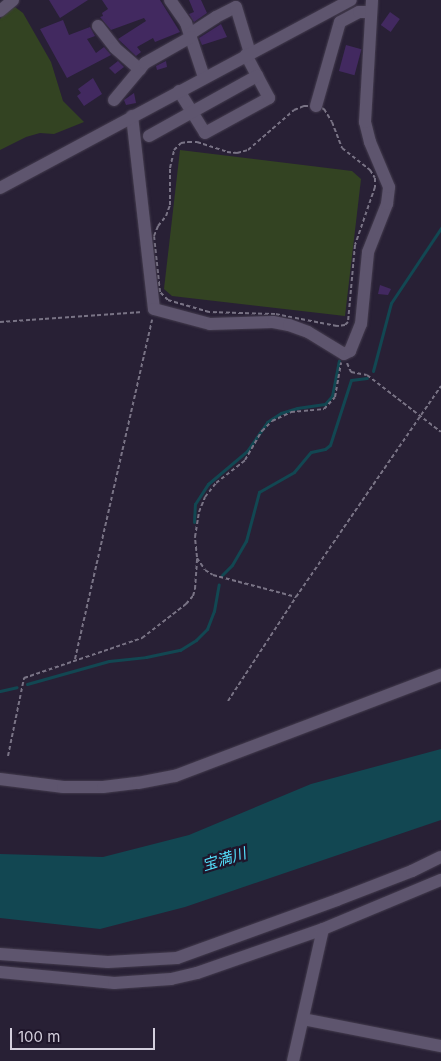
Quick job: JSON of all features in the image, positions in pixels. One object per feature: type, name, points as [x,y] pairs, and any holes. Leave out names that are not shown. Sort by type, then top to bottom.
[{"type":"street","points":[[0,11],[13,0]]},
{"type":"street","points":[[170,0],[180,11],[191,35],[204,78]]},
{"type":"street","points":[[0,188],[351,0]]},
{"type":"street","points":[[132,116],[154,311],[210,324],[273,322],[289,324],[347,352],[357,336],[364,309],[365,272],[368,252],[387,204],[389,187],[370,142],[365,122],[372,6],[340,22],[316,106]]},
{"type":"street","points":[[114,100],[151,58],[191,35],[216,17],[236,7],[248,54],[269,98],[205,133],[179,91]]},
{"type":"street","points":[[98,26],[115,48],[140,70]]},
{"type":"street","points":[[149,136],[257,76]]},
{"type":"street","points":[[0,779],[62,786],[103,787],[175,776],[441,675]]},
{"type":"street","points":[[0,954],[108,962],[176,958],[337,900],[412,871],[441,857]]},
{"type":"street","points":[[0,972],[114,983],[171,979],[197,973],[322,929],[441,880]]},
{"type":"street","points":[[293,1061],[322,929]]},
{"type":"street","points":[[303,1019],[441,1046]]},
{"type":"path","points":[[304,106],[316,106],[324,109],[328,115],[342,148],[370,170],[374,178],[375,186],[356,245],[349,314],[346,325],[336,326],[275,314],[209,312],[168,300],[160,292],[154,236],[170,205],[170,168],[174,150],[181,143],[197,142],[216,150],[237,153],[259,142],[294,110],[304,106]]},
{"type":"path","points":[[0,322],[154,311],[75,659]]},
{"type":"path","points":[[347,352],[347,365],[351,372],[367,375],[441,432]]},
{"type":"path","points":[[8,756],[24,678],[75,659],[142,638],[186,604],[193,596],[197,557],[195,537],[199,512],[205,497],[216,483],[245,460],[262,432],[272,421],[291,412],[324,409],[335,397],[347,352]]},
{"type":"path","points":[[228,701],[296,596],[419,415],[441,386]]},
{"type":"path","points":[[197,557],[205,570],[213,576],[296,596]]},
{"type":"shaded area","points":[[15,7],[23,13],[51,62],[63,101],[84,122],[54,134],[40,133],[26,137],[0,150],[0,19],[5,13]]},
{"type":"shaded area","points":[[180,150],[352,171],[361,179],[345,316],[172,296],[164,289]]},
{"type":"water","name":"宝満川","points":[[441,749],[441,820],[185,907],[100,929],[0,918],[0,854],[103,857],[189,835],[311,784]]},
{"type":"building","points":[[49,0],[88,0],[60,18]]},
{"type":"building","points":[[102,0],[160,0],[180,32],[155,42],[153,38],[137,47],[141,52],[136,56],[118,39],[146,21],[144,18],[111,30],[100,17],[108,9]]},
{"type":"building","points":[[189,0],[201,0],[207,13],[194,22],[189,14],[194,12]]},
{"type":"building","points":[[390,12],[400,19],[391,32],[381,25]]},
{"type":"building","points":[[63,20],[69,35],[90,27],[95,36],[87,39],[96,53],[104,47],[111,55],[67,78],[40,29]]},
{"type":"building","points":[[221,24],[227,37],[202,45],[199,38]]},
{"type":"building","points":[[346,45],[361,49],[354,75],[339,71]]},
{"type":"building","points":[[118,61],[124,67],[115,74],[109,68]]},
{"type":"building","points":[[166,61],[167,67],[157,70],[156,66]]},
{"type":"building","points":[[93,78],[102,94],[84,106],[77,96],[81,93],[78,89]]},
{"type":"building","points":[[134,93],[136,103],[126,105],[124,100]]},
{"type":"building","points":[[380,285],[391,289],[388,295],[378,294]]},
{"type":"waterway","points":[[373,371],[391,303],[441,228]]},
{"type":"waterway","points":[[194,522],[195,504],[208,484],[247,451],[267,422],[281,413],[297,408],[325,404],[332,396],[339,361]]},
{"type":"waterway","points":[[222,575],[232,565],[246,541],[259,492],[294,472],[311,452],[325,449],[330,445],[351,380],[367,378]]},
{"type":"waterway","points":[[27,684],[109,661],[146,657],[180,650],[196,640],[207,629],[214,611],[219,584]]},
{"type":"waterway","points":[[0,691],[17,687]]}]
